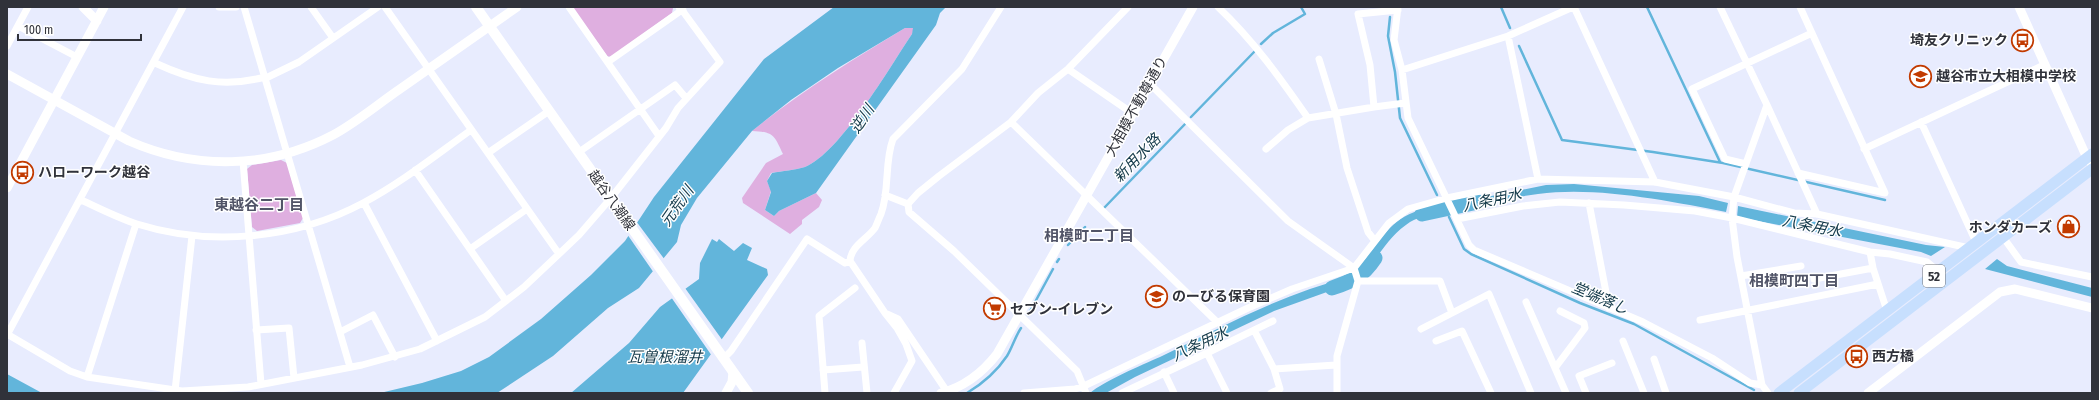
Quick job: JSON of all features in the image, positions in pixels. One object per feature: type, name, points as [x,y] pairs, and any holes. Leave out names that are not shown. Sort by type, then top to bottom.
[{"type":"main road","name":"越谷八潮線","points":[[476,7],[748,393]]},
{"type":"main road","name":"52","points":[[1779,393],[1973,245],[2090,159]]},
{"type":"main road","name":"52","points":[[1799,393],[2092,169]]},
{"type":"street","points":[[7,46],[28,7]]},
{"type":"street","points":[[83,7],[97,21]]},
{"type":"street","points":[[7,188],[104,7]]},
{"type":"street","points":[[183,7],[155,63],[7,335],[64,367],[87,377],[175,390],[229,389],[294,378],[395,357],[437,341],[473,324],[506,301],[614,202],[686,98],[720,62],[684,9],[608,62]]},
{"type":"street","points":[[219,7],[236,7]]},
{"type":"street","points":[[244,7],[350,367]]},
{"type":"street","points":[[310,7],[333,38]]},
{"type":"street","points":[[155,63],[182,75],[211,82],[243,82],[265,77],[299,62],[378,7]]},
{"type":"street","points":[[384,7],[558,254]]},
{"type":"street","points":[[7,74],[146,148],[175,157],[210,162],[243,161],[269,158],[288,153],[334,134],[517,7]]},
{"type":"street","points":[[569,7],[659,136]]},
{"type":"street","points":[[894,393],[912,361],[906,344],[897,328],[885,313],[850,261],[852,250],[875,227],[881,212],[885,195],[888,152],[893,138],[962,69],[1001,7]]},
{"type":"street","points":[[1085,390],[1077,372],[954,251],[909,212],[908,204],[918,193],[939,176],[1011,122],[1038,93],[1068,69],[1128,7]]},
{"type":"street","name":"大相模不動尊通り","points":[[945,393],[968,381],[987,366],[998,354],[1132,113],[1193,7]]},
{"type":"street","points":[[1218,7],[1237,24],[1263,56],[1308,118]]},
{"type":"street","points":[[1402,70],[1508,36],[1573,7],[1654,182]]},
{"type":"street","points":[[1720,7],[1817,214]]},
{"type":"street","points":[[1798,173],[1885,194],[1800,7]]},
{"type":"street","points":[[2019,7],[2044,65],[2090,159]]},
{"type":"street","points":[[1374,106],[1370,65],[1358,14],[1398,8],[1394,40],[1402,70],[1408,118],[1468,245],[1474,250],[1643,322],[1712,358],[1750,382],[1762,385]]},
{"type":"street","points":[[18,26],[77,57]]},
{"type":"street","points":[[1746,164],[1725,159],[1692,89],[1812,33]]},
{"type":"street","points":[[1508,36],[1538,179]]},
{"type":"street","points":[[1319,58],[1336,114],[1347,168],[1368,232],[1375,241]]},
{"type":"street","points":[[1864,149],[2044,65]]},
{"type":"street","points":[[1068,69],[1132,113]]},
{"type":"street","points":[[1149,83],[1288,221],[1354,269],[1358,281],[1336,365],[1337,393]]},
{"type":"street","points":[[579,152],[676,85],[686,98]]},
{"type":"street","points":[[1266,148],[1288,130],[1308,118],[1374,106],[1405,103]]},
{"type":"street","points":[[1767,105],[1733,200],[1732,216],[1741,276],[1762,385],[1768,393]]},
{"type":"street","points":[[488,153],[549,111]]},
{"type":"street","points":[[1011,122],[1217,322]]},
{"type":"street","points":[[1921,122],[1973,245]]},
{"type":"street","points":[[81,200],[136,224],[192,236],[249,236],[309,225],[364,203],[415,170],[471,130]]},
{"type":"street","points":[[243,161],[261,384]]},
{"type":"street","points":[[415,170],[506,301]]},
{"type":"street","points":[[1024,393],[1075,389],[1085,390],[1217,322],[1292,289],[1354,269],[1389,223],[1408,209],[1538,179],[1654,182],[1794,213],[1817,214],[1973,245]]},
{"type":"street","points":[[885,195],[908,204]]},
{"type":"street","points":[[1455,215],[1560,202],[1589,203],[1732,216],[1870,252],[1890,254],[1927,262],[1939,272]]},
{"type":"street","points":[[364,203],[437,341]]},
{"type":"street","points":[[1589,203],[1609,308]]},
{"type":"street","points":[[470,249],[527,209]]},
{"type":"street","points":[[87,377],[136,224]]},
{"type":"street","points":[[175,390],[192,236]]},
{"type":"street","points":[[2003,237],[2021,262],[2092,277]]},
{"type":"street","points":[[722,355],[731,351],[807,239],[845,263],[850,261]]},
{"type":"street","points":[[1870,252],[1873,268],[1887,311]]},
{"type":"street","points":[[1741,276],[1801,266]]},
{"type":"street","points":[[1814,279],[1873,268]]},
{"type":"street","points":[[1358,281],[1440,281],[1452,313]]},
{"type":"street","points":[[1700,320],[1748,309],[1878,284]]},
{"type":"street","points":[[825,393],[819,316],[855,288]]},
{"type":"street","points":[[1868,393],[2000,292],[2015,289],[2092,308]]},
{"type":"street","points":[[1421,329],[1489,294],[1531,393]]},
{"type":"street","points":[[1526,302],[1566,393]]},
{"type":"street","points":[[1555,368],[1585,328],[1584,323],[1560,311]]},
{"type":"street","points":[[885,313],[898,319],[942,382],[945,393]]},
{"type":"street","points":[[340,332],[373,315],[395,357]]},
{"type":"street","points":[[1122,393],[1273,321]]},
{"type":"street","points":[[256,330],[290,328],[294,378]]},
{"type":"street","points":[[1254,330],[1274,369],[1280,389],[1271,393]]},
{"type":"street","points":[[1436,341],[1462,331],[1491,393]]},
{"type":"street","points":[[1622,341],[1644,393]]},
{"type":"street","points":[[862,343],[867,393]]},
{"type":"street","points":[[1207,353],[1227,393]]},
{"type":"street","points":[[1654,359],[1666,393]]},
{"type":"street","points":[[1586,393],[1579,376],[1612,362]]},
{"type":"street","points":[[1274,369],[1336,365]]},
{"type":"street","points":[[823,370],[864,367]]},
{"type":"street","points":[[726,393],[732,382],[733,372]]},
{"type":"street","points":[[1164,372],[1174,393]]},
{"type":"shaded area","points":[[572,7],[673,8],[672,13],[611,57],[607,56]]},
{"type":"shaded area","points":[[905,28],[914,28],[912,34],[878,87],[833,145],[819,159],[805,167],[771,173],[767,181],[771,191],[765,210],[774,216],[779,211],[816,193],[822,200],[819,207],[802,220],[802,224],[790,234],[743,203],[742,198],[766,163],[783,154],[772,136],[765,132],[752,131],[846,64]]},
{"type":"shaded area","points":[[281,160],[287,163],[303,218],[300,223],[257,231],[252,227],[247,169],[252,165]]},
{"type":"water","points":[[834,7],[946,7],[940,13],[936,25],[816,193],[779,211],[774,216],[765,210],[771,192],[767,181],[772,173],[805,167],[819,159],[833,145],[878,87],[912,34],[913,28],[905,28],[838,68],[791,100],[752,131],[697,198],[681,225],[677,242],[639,288],[608,308],[553,356],[497,393],[380,393],[422,383],[461,371],[489,357],[541,319],[591,275],[625,241],[654,197],[764,59]]},
{"type":"water","points":[[1574,184],[1699,196],[1728,203],[1726,212],[1657,199],[1608,193],[1560,192],[1528,195],[1460,211],[1457,203],[1546,185]]},
{"type":"water","points":[[1438,204],[1444,214],[1418,218],[1403,227],[1384,247],[1364,276],[1361,270],[1368,262],[1368,256],[1390,228],[1414,212]]},
{"type":"water","points":[[1738,206],[1926,245],[1945,247],[1931,256],[1921,252],[1737,217]]},
{"type":"water","name":"瓦曽根溜井","points":[[712,239],[717,242],[719,239],[734,251],[743,243],[752,248],[747,260],[767,269],[768,275],[683,393],[571,393],[629,343],[660,307],[699,279],[700,263]]},
{"type":"water","points":[[1997,259],[2007,266],[2092,288],[2092,297],[1985,269]]},
{"type":"water","points":[[1351,277],[1352,283],[1274,311],[1135,377],[1106,393],[1090,393],[1104,383],[1277,301]]},
{"type":"water","points":[[7,374],[42,393],[7,393]]},
{"type":"pier","points":[[636,221],[665,260],[654,273],[627,234]]},
{"type":"pier","points":[[685,288],[723,341],[712,356],[671,297]]},
{"type":"waterway","name":"新用水路","points":[[1261,44],[1273,33],[1305,14],[1301,7]]},
{"type":"waterway","points":[[1501,7],[1510,28]]},
{"type":"waterway","points":[[1647,7],[1720,162]]},
{"type":"waterway","name":"堂端落し","points":[[1390,17],[1388,36],[1395,72],[1400,118],[1437,195]]},
{"type":"waterway","points":[[1519,46],[1562,140],[1723,163],[1885,200]]},
{"type":"waterway","name":"新用水路","points":[[1191,117],[1255,51]]},
{"type":"waterway","name":"新用水路","points":[[1104,208],[1186,123]]},
{"type":"waterway","name":"八条用水","points":[[1422,214],[1478,202]]},
{"type":"waterway","name":"堂端落し","points":[[1449,217],[1464,249],[1471,254],[1580,303],[1634,324],[1754,390]]},
{"type":"waterway","name":"新用水路","points":[[1068,245],[1085,227]]},
{"type":"waterway","name":"八条用水","points":[[1332,288],[1346,283],[1362,274],[1375,258]]},
{"type":"waterway","name":"新用水路","points":[[1028,315],[1053,269]]},
{"type":"waterway","name":"新用水路","points":[[967,393],[978,386],[999,367],[1007,356],[1021,328]]},
{"type":"place","name":"埼友クリニック","points":[[2023,40]]},
{"type":"place","name":"越谷市立大相模中学校","points":[[1921,76]]},
{"type":"place","name":"ハローワーク越谷","points":[[23,172]]},
{"type":"place","name":"ホンダカーズ","points":[[2068,227]]},
{"type":"place","name":"のーびる保育園","points":[[1157,296]]},
{"type":"place","name":"セブン-イレブン","points":[[994,309]]},
{"type":"place","name":"西方橋","points":[[1857,356]]},
{"type":"district","name":"東越谷二丁目","points":[[259,205]]},
{"type":"district","name":"相模町二丁目","points":[[1089,236]]},
{"type":"district","name":"相模町四丁目","points":[[1794,281]]},
{"type":"water label","name":"逆川","points":[[862,119]]},
{"type":"water label","name":"元荒川","points":[[677,206]]}]
